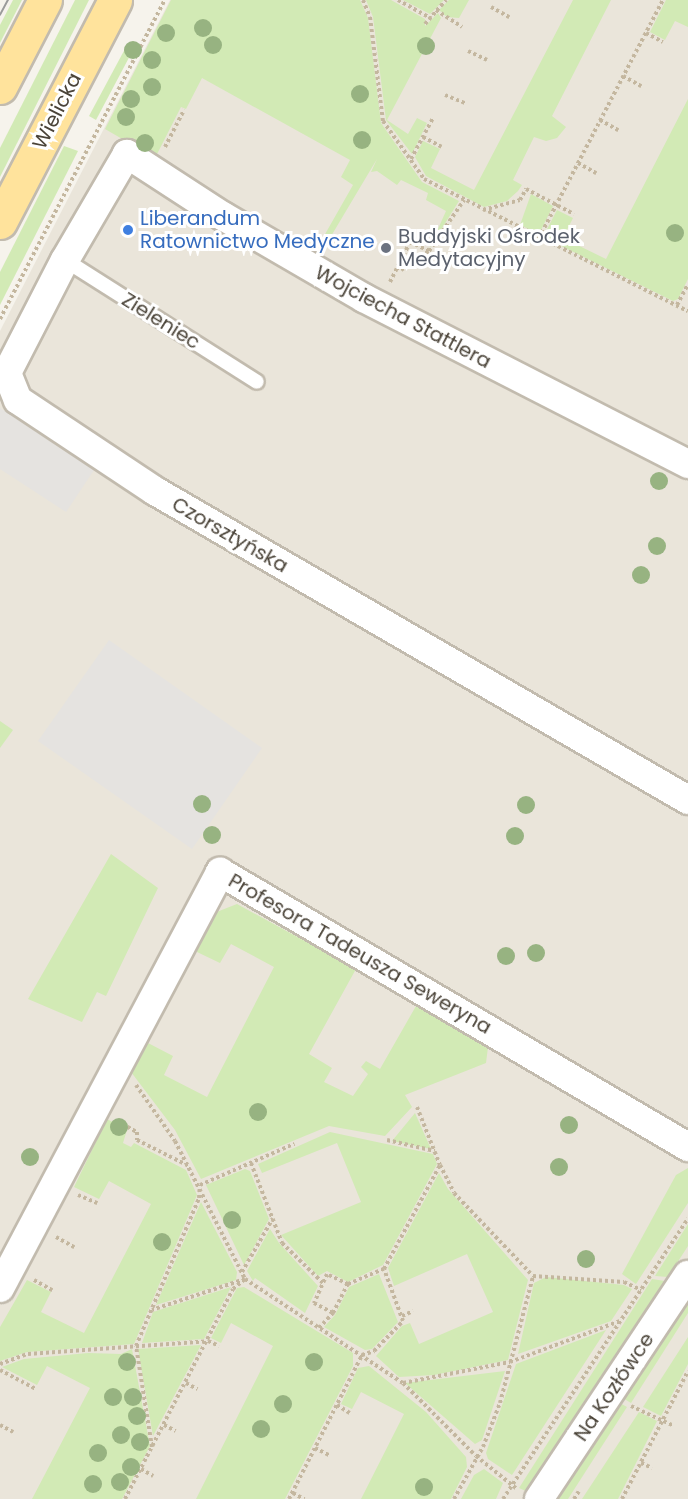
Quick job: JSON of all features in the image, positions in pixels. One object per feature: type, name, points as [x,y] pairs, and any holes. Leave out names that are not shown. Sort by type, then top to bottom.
[{"type":"main road","points":[[0,87],[45,0]]},
{"type":"main road","name":"Wielicka","points":[[0,222],[115,0]]},
{"type":"street","name":"Czorsztyńska","points":[[127,154],[65,260],[8,374],[18,400],[155,492],[688,800]]},
{"type":"street","name":"Wojciecha Stattlera","points":[[127,154],[224,217],[377,305],[688,464]]},
{"type":"street","name":"Profesora Tadeusza Seweryna","points":[[11,1281],[118,1064],[220,872],[688,1147]]},
{"type":"street","name":"Na Kozłówce","points":[[533,1498],[609,1395],[688,1275]]},
{"type":"lane","name":"Zieleniec","points":[[65,260],[257,382]]},
{"type":"path","points":[[0,319],[165,0]]},
{"type":"path","points":[[363,0],[370,17],[383,121],[424,179],[688,310]]},
{"type":"path","points":[[398,0],[431,18]]},
{"type":"path","points":[[425,24],[446,0]]},
{"type":"path","points":[[539,238],[663,0]]},
{"type":"path","points":[[490,7],[509,16]]},
{"type":"path","points":[[436,10],[462,27]]},
{"type":"path","points":[[646,33],[663,42]]},
{"type":"path","points":[[468,51],[487,60]]},
{"type":"path","points":[[623,76],[641,86]]},
{"type":"path","points":[[445,95],[465,103]]},
{"type":"path","points":[[165,147],[184,110]]},
{"type":"path","points":[[411,159],[433,118]]},
{"type":"path","points":[[600,120],[618,130]]},
{"type":"path","points":[[423,137],[442,147]]},
{"type":"path","points":[[578,163],[596,173]]},
{"type":"path","points":[[483,210],[520,200],[526,189],[574,214]]},
{"type":"path","points":[[397,267],[401,270],[429,252],[464,200]]},
{"type":"path","points":[[377,305],[410,242],[429,252]]},
{"type":"path","points":[[677,305],[688,284]]},
{"type":"path","points":[[118,1064],[151,1103],[190,1167],[245,1279],[403,1383],[476,1456],[512,1485],[533,1498]]},
{"type":"path","points":[[417,1107],[454,1193],[533,1276],[624,1282],[641,1290]]},
{"type":"path","points":[[113,1119],[136,1132],[137,1140],[190,1167]]},
{"type":"path","points":[[387,1140],[435,1151]]},
{"type":"path","points":[[200,1185],[294,1144]]},
{"type":"path","points":[[251,1163],[282,1243],[323,1283]]},
{"type":"path","points":[[319,1328],[333,1313],[348,1284],[384,1269],[440,1165]]},
{"type":"path","points":[[153,1447],[135,1346],[199,1198],[200,1185]]},
{"type":"path","points":[[242,1272],[273,1218]]},
{"type":"path","points":[[503,1499],[688,1218]]},
{"type":"path","points":[[45,1231],[74,1247]]},
{"type":"path","points":[[289,1499],[362,1355],[374,1351],[403,1321],[384,1269]]},
{"type":"path","points":[[333,1313],[314,1303],[327,1274],[348,1284]]},
{"type":"path","points":[[454,1499],[500,1403],[533,1276]]},
{"type":"path","points":[[151,1310],[245,1279]]},
{"type":"path","points":[[125,1499],[233,1289],[245,1279]]},
{"type":"path","points":[[11,1281],[52,1290]]},
{"type":"path","points":[[402,1316],[413,1311]]},
{"type":"path","points":[[403,1383],[510,1362],[621,1321]]},
{"type":"path","points":[[0,1364],[28,1354],[207,1341],[219,1347]]},
{"type":"path","points":[[0,1370],[35,1389]]},
{"type":"path","points":[[622,1499],[687,1374]]},
{"type":"path","points":[[186,1383],[197,1389]]},
{"type":"path","points":[[609,1395],[674,1426]]},
{"type":"path","points":[[337,1405],[350,1413]]},
{"type":"path","points":[[0,1425],[13,1432]]},
{"type":"path","points":[[164,1425],[176,1431]]},
{"type":"path","points":[[315,1448],[328,1455]]},
{"type":"path","points":[[641,1463],[652,1468]]},
{"type":"path","points":[[141,1469],[153,1476]]},
{"type":"path","points":[[293,1493],[304,1499]]},
{"type":"shaded area","points":[[170,0],[688,0],[688,1499],[0,1499],[0,331]]},
{"type":"shaded area","points":[[0,408],[94,470],[66,512],[0,469]]},
{"type":"shaded area","points":[[109,640],[262,748],[192,849],[38,741]]},
{"type":"green space","points":[[13,0],[22,0],[0,43],[0,25]]},
{"type":"green space","points":[[75,0],[89,0],[0,177],[0,148]]},
{"type":"green space","points":[[171,0],[360,0],[368,18],[381,123],[422,182],[459,201],[429,249],[446,211],[426,200],[428,193],[401,180],[397,185],[377,171],[371,172],[377,159],[321,253],[316,250],[353,185],[341,177],[350,160],[202,78],[186,109],[181,107],[155,158],[105,129]]},
{"type":"green space","points":[[366,0],[391,0],[425,19],[425,26],[438,13],[441,18],[387,120],[408,134],[417,118],[427,123],[412,154],[386,120],[373,17]]},
{"type":"green space","points":[[403,0],[444,0],[430,14]]},
{"type":"green space","points":[[449,0],[469,0],[459,18],[447,17],[439,10]]},
{"type":"green space","points":[[573,0],[611,0],[552,116],[566,127],[557,138],[546,141],[534,137],[513,180],[522,185],[518,191],[507,201],[484,207],[426,176],[415,157],[423,141],[440,149],[431,168],[474,190]]},
{"type":"green space","points":[[666,0],[688,0],[688,27],[675,21],[665,40],[650,32]]},
{"type":"green space","points":[[126,47],[133,50],[96,120],[89,116]]},
{"type":"green space","points":[[688,99],[688,279],[678,299],[673,301],[543,237],[557,210],[573,218],[563,238],[606,259]]},
{"type":"green space","points":[[64,146],[78,151],[0,305],[0,272]]},
{"type":"green space","points":[[531,194],[553,206],[539,234],[520,225]]},
{"type":"green space","points":[[0,721],[13,730],[0,748]]},
{"type":"green space","points":[[111,854],[158,888],[106,996],[97,992],[82,1022],[28,999]]},
{"type":"green space","points":[[237,904],[356,969],[309,1054],[332,1068],[324,1082],[353,1096],[368,1074],[361,1067],[366,1061],[380,1069],[416,1006],[488,1047],[486,1063],[405,1095],[412,1107],[385,1136],[329,1126],[201,1179],[175,1130],[131,1072],[148,1043],[173,1056],[164,1075],[207,1097],[274,967],[231,944],[220,963],[197,952],[195,946],[214,913]]},
{"type":"green space","points":[[415,1113],[431,1149],[392,1141]]},
{"type":"green space","points":[[107,1119],[127,1130],[123,1143],[131,1147],[134,1143],[186,1170],[197,1195],[134,1344],[27,1352],[0,1361],[0,1327],[27,1280],[51,1292],[41,1312],[84,1333],[151,1204],[109,1181],[99,1199],[74,1187]]},
{"type":"green space","points":[[330,1132],[433,1154],[437,1164],[383,1265],[348,1282],[327,1271],[318,1276],[281,1235],[361,1202],[337,1143],[262,1173],[258,1164]]},
{"type":"green space","points":[[688,1168],[688,1203],[636,1284],[622,1274],[676,1175]]},
{"type":"green space","points":[[245,1169],[250,1171],[269,1219],[244,1265],[206,1185]]},
{"type":"green space","points":[[439,1173],[448,1189],[528,1280],[508,1360],[434,1375],[399,1377],[376,1356],[402,1326],[410,1323],[419,1344],[493,1312],[467,1254],[394,1286],[388,1268]]},
{"type":"green space","points":[[201,1202],[237,1272],[236,1280],[156,1305]]},
{"type":"green space","points":[[688,1224],[688,1246],[668,1277],[655,1276]]},
{"type":"green space","points":[[270,1229],[279,1243],[318,1286],[305,1313],[255,1278],[253,1281],[247,1271]]},
{"type":"green space","points":[[379,1274],[398,1322],[372,1349],[365,1350],[324,1327],[335,1315],[349,1287]]},
{"type":"green space","points":[[546,1277],[624,1285],[632,1289],[611,1321],[518,1354],[534,1283]]},
{"type":"green space","points":[[652,1279],[665,1281],[528,1492],[519,1488]]},
{"type":"green space","points":[[231,1287],[204,1339],[142,1343],[153,1312]]},
{"type":"green space","points":[[244,1287],[353,1353],[353,1366],[285,1499],[196,1499],[273,1346],[231,1323],[221,1343],[211,1338],[237,1288]]},
{"type":"green space","points":[[688,1295],[688,1313],[631,1403],[621,1397]]},
{"type":"green space","points":[[606,1330],[512,1475],[488,1459],[486,1453],[516,1364]]},
{"type":"green space","points":[[688,1337],[688,1364],[661,1416],[643,1407]]},
{"type":"green space","points":[[201,1345],[153,1436],[138,1349]]},
{"type":"green space","points":[[132,1349],[150,1446],[122,1499],[32,1499],[90,1388],[47,1366],[37,1385],[2,1367],[24,1359],[88,1353],[121,1354]]},
{"type":"green space","points":[[369,1366],[426,1412],[466,1457],[467,1467],[451,1499],[361,1499],[404,1414],[361,1392],[352,1409],[341,1404],[358,1368]]},
{"type":"green space","points":[[505,1371],[482,1440],[475,1444],[405,1383]]},
{"type":"green space","points":[[618,1402],[627,1407],[568,1499],[556,1499]]},
{"type":"green space","points":[[639,1412],[657,1421],[618,1499],[582,1499]]},
{"type":"green space","points":[[484,1469],[503,1483],[496,1499],[461,1499],[474,1475]]},
{"type":"tram line","points":[[0,15],[8,0]]},
{"type":"place","name":"Liberandum Ratownictwo Medyczne","points":[[128,230]]},
{"type":"place","name":"Buddyjski Ośrodek Medytacyjny","points":[[386,248]]}]
